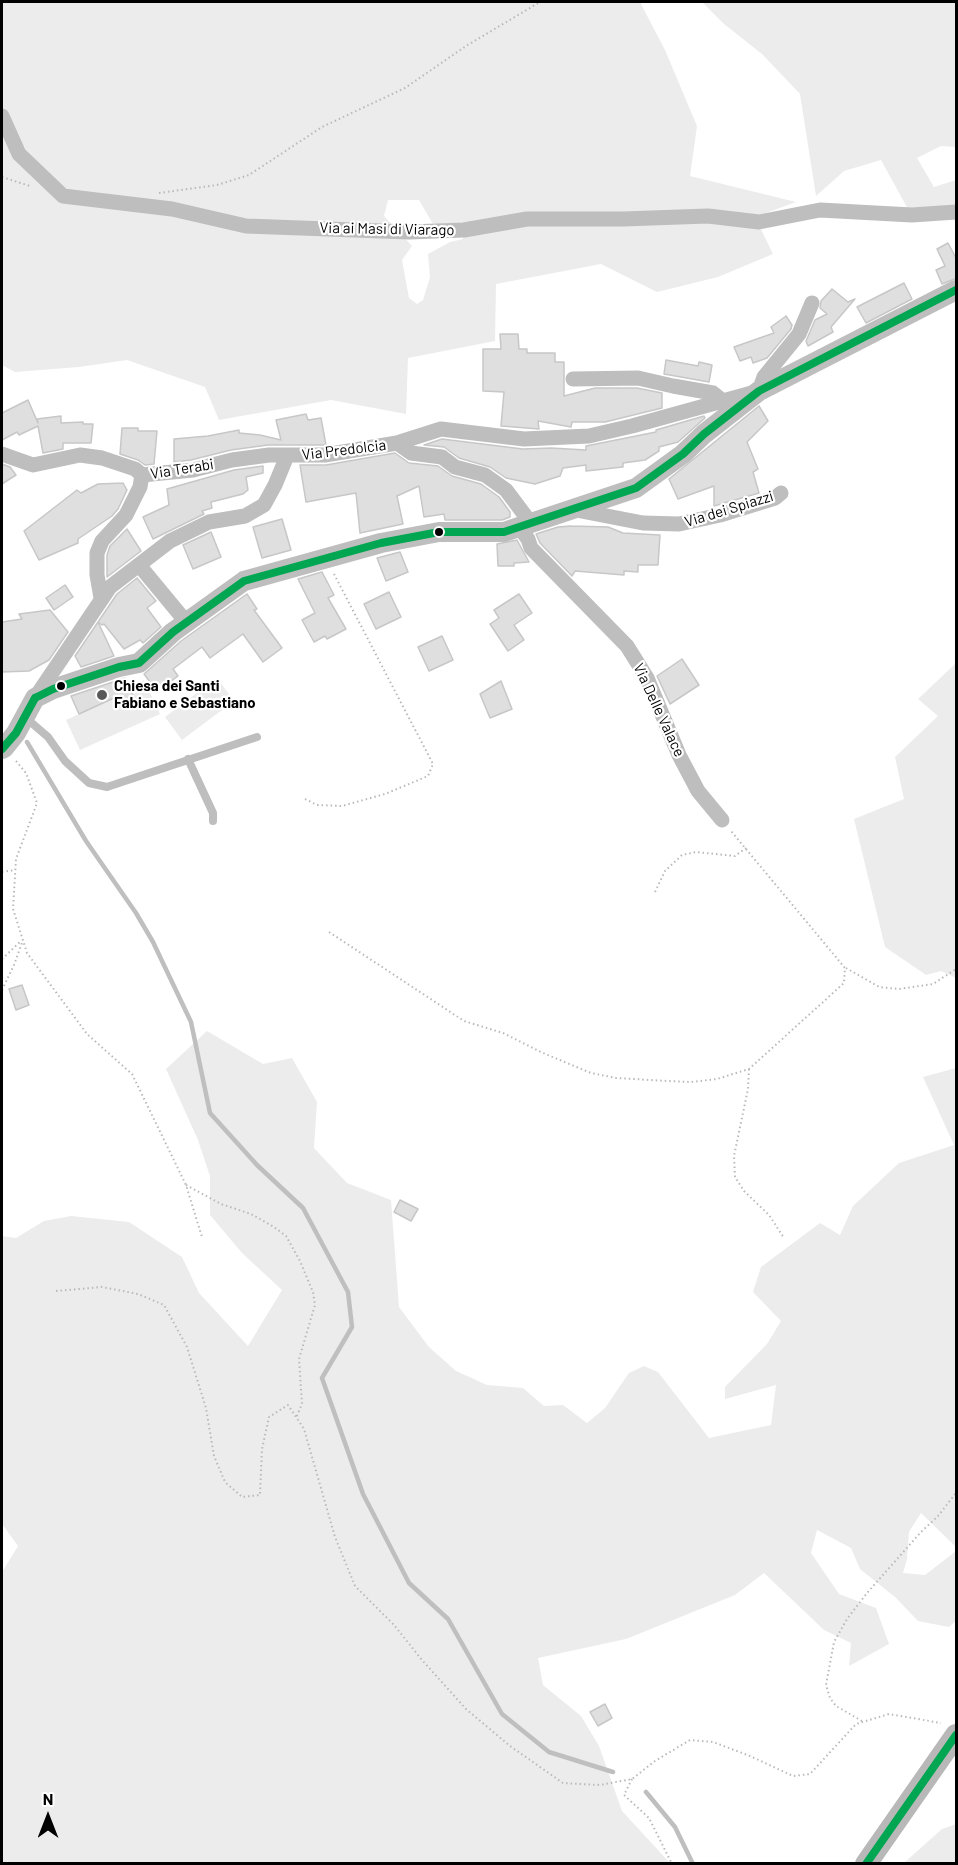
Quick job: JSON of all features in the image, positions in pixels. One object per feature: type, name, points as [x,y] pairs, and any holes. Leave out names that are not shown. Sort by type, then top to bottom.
[{"type":"main road","points":[[866,1863],[952,1730]]},
{"type":"street","name":"Via ai Masi di Viarago","points":[[2,116],[19,154],[63,196],[172,208],[246,226],[409,232],[464,230],[527,219],[708,216],[759,222],[820,210],[912,215],[957,212]]},
{"type":"street","points":[[3,748],[25,717],[35,698],[53,689],[119,667],[139,663],[187,622],[244,581],[381,543],[439,532],[504,532],[636,488],[684,454],[704,434],[759,391],[957,290]]},
{"type":"street","points":[[759,391],[764,377],[799,334],[812,303]]},
{"type":"street","points":[[573,379],[638,378],[713,393],[723,401]]},
{"type":"street","name":"Via Predolcia","points":[[35,698],[110,587],[170,541],[209,522],[245,516],[264,505],[287,456],[325,455],[397,443],[441,429],[524,439],[589,436],[759,391]]},
{"type":"street","name":"Via Delle Valace","points":[[397,443],[411,453],[442,457],[455,467],[484,475],[506,490],[524,524],[531,548],[627,646],[647,678],[679,755],[698,791],[722,820]]},
{"type":"street","points":[[2,454],[33,465],[80,455],[102,458],[135,469],[142,475]]},
{"type":"street","name":"Via Terabi","points":[[101,598],[97,575],[97,553],[102,541],[126,515],[140,487],[142,475],[193,470],[232,460],[260,456],[287,456]]},
{"type":"street","name":"Via dei Spiazzi","points":[[571,509],[643,523],[679,524],[775,498],[781,493]]},
{"type":"street","points":[[139,565],[187,622]]},
{"type":"lane","points":[[25,717],[48,737],[64,761],[89,783],[107,787],[257,737]]},
{"type":"lane","points":[[188,759],[213,813],[213,821]]},
{"type":"path","points":[[138,203],[163,191],[217,185],[249,175],[322,126],[405,88],[466,46],[540,2]]},
{"type":"path","points":[[305,799],[317,805],[342,806],[353,803],[385,794],[428,776],[433,764],[326,558]]},
{"type":"path","points":[[3,748],[26,773],[37,803],[16,859],[15,870],[13,909],[27,953],[87,1034],[132,1074],[186,1185],[202,1237]]},
{"type":"path","points":[[722,820],[845,968],[879,987],[899,989],[933,984],[957,969]]},
{"type":"path","points":[[655,892],[665,871],[682,855],[696,852],[735,856],[746,848]]},
{"type":"path","points":[[2,872],[15,870]]},
{"type":"path","points":[[329,932],[464,1021],[503,1033],[591,1073],[616,1078],[692,1082],[717,1079],[749,1069],[844,983],[845,968]]},
{"type":"path","points":[[2,959],[22,940]]},
{"type":"path","points":[[2,990],[14,965],[22,940]]},
{"type":"path","points":[[749,1069],[748,1089],[734,1156],[735,1177],[744,1191],[769,1215],[784,1238]]},
{"type":"path","points":[[186,1185],[221,1204],[251,1214],[274,1227],[286,1236],[300,1261],[314,1292],[315,1305],[299,1359],[302,1404],[296,1418]]},
{"type":"path","points":[[56,1291],[102,1287],[138,1294],[164,1305],[187,1347],[206,1408],[214,1456],[225,1482],[242,1497],[260,1495],[262,1449],[269,1417],[288,1405],[304,1430],[335,1537],[355,1586],[394,1625],[466,1709],[510,1746],[563,1783],[600,1785],[632,1779]]},
{"type":"path","points":[[863,1721],[836,1706],[830,1698],[826,1685],[834,1642],[847,1618],[867,1593],[957,1493]]},
{"type":"path","points":[[672,1863],[657,1838],[649,1818],[624,1795],[632,1779],[655,1761],[690,1740],[713,1742],[793,1776],[810,1774],[856,1724],[863,1721],[889,1714],[952,1730]]},
{"type":"shaded area","points":[[2,2],[643,2],[641,4],[665,50],[697,126],[690,176],[796,202],[755,217],[773,254],[718,277],[657,292],[601,264],[496,284],[495,341],[408,358],[406,414],[331,400],[219,420],[205,387],[127,360],[79,367],[15,372],[2,365]],"holes":[[[388,200],[419,200],[433,224],[463,223],[463,239],[450,242],[428,254],[430,277],[423,300],[417,304],[409,298],[402,260],[412,246],[384,216]]]},
{"type":"shaded area","points":[[702,2],[956,2],[956,147],[941,146],[917,158],[934,187],[956,180],[956,205],[909,211],[881,160],[844,171],[816,196],[800,94],[762,54],[724,24]]},
{"type":"shaded area","points":[[956,659],[956,978],[941,971],[926,975],[885,947],[854,819],[904,799],[895,757],[938,716],[918,699],[954,665]]},
{"type":"shaded area","points":[[217,678],[234,701],[182,740],[165,717]]},
{"type":"shaded area","points":[[144,680],[160,714],[80,750],[66,720],[116,697],[120,706],[134,700],[129,687]]},
{"type":"shaded area","points":[[207,1031],[263,1064],[292,1058],[317,1102],[314,1148],[347,1183],[391,1200],[399,1307],[429,1347],[456,1371],[487,1385],[523,1388],[544,1406],[563,1405],[587,1423],[605,1408],[629,1373],[644,1366],[658,1372],[709,1438],[771,1425],[776,1385],[725,1399],[725,1387],[767,1344],[781,1321],[753,1292],[761,1267],[820,1223],[840,1235],[853,1206],[899,1163],[954,1145],[923,1077],[956,1068],[956,1547],[921,1513],[909,1532],[907,1559],[903,1573],[925,1575],[956,1551],[956,1621],[949,1627],[918,1621],[895,1597],[860,1569],[851,1548],[817,1530],[811,1553],[839,1594],[876,1608],[889,1644],[849,1666],[851,1643],[824,1630],[764,1573],[735,1595],[626,1639],[538,1658],[543,1685],[581,1716],[599,1746],[622,1811],[670,1863],[2,1863],[2,1572],[18,1546],[2,1524],[2,1236],[16,1238],[44,1221],[71,1216],[129,1222],[182,1257],[199,1293],[248,1346],[282,1290],[242,1253],[210,1215],[210,1176],[198,1140],[166,1069]]},
{"type":"shaded area","points":[[956,1824],[956,1863],[904,1863],[942,1829]]},
{"type":"building","points":[[948,243],[957,260],[957,278],[942,284],[936,270],[945,266],[937,249]]},
{"type":"building","points":[[904,283],[912,299],[866,323],[857,307]]},
{"type":"building","points":[[832,289],[848,302],[855,299],[831,327],[833,332],[808,346],[806,341],[815,320],[827,314],[820,308],[821,301]]},
{"type":"building","points":[[786,316],[792,325],[791,329],[767,358],[753,363],[751,357],[740,361],[734,347],[774,333],[771,327]]},
{"type":"building","points":[[500,334],[518,334],[519,349],[527,349],[527,353],[555,353],[555,362],[564,362],[564,396],[595,388],[637,388],[662,393],[662,408],[605,422],[572,422],[571,427],[538,421],[539,429],[501,426],[504,392],[483,391],[483,349],[501,349]]},
{"type":"building","points":[[666,360],[698,366],[699,362],[712,365],[709,382],[664,374]]},
{"type":"building","points":[[28,400],[38,423],[37,419],[61,416],[61,423],[93,424],[91,443],[63,443],[63,449],[43,453],[38,426],[19,435],[17,432],[2,440],[2,413]]},
{"type":"building","points":[[759,406],[768,421],[747,442],[758,469],[753,472],[759,493],[714,506],[714,486],[678,499],[669,479]]},
{"type":"building","points":[[306,414],[308,420],[321,418],[326,445],[268,445],[174,462],[174,439],[239,430],[239,433],[281,440],[276,420]]},
{"type":"building","points":[[704,416],[705,418],[678,442],[659,447],[659,451],[645,460],[623,463],[623,467],[586,471],[586,465],[563,468],[560,476],[535,484],[506,478],[490,467],[459,458],[444,447],[424,445],[442,439],[523,449],[586,450],[586,446],[656,432],[656,430]]},
{"type":"building","points":[[122,428],[157,431],[154,464],[145,465],[120,454]]},
{"type":"building","points":[[395,453],[409,463],[438,466],[452,476],[481,484],[499,497],[510,512],[510,517],[502,520],[445,520],[444,514],[424,517],[419,486],[397,496],[403,524],[360,533],[356,493],[306,502],[300,465],[326,465]]},
{"type":"building","points":[[2,464],[10,467],[16,475],[2,484]]},
{"type":"building","points":[[263,466],[263,473],[246,477],[248,490],[243,494],[211,502],[212,508],[202,511],[204,514],[153,539],[143,517],[169,505],[167,489],[234,470]]},
{"type":"building","points":[[123,483],[127,490],[112,516],[78,539],[78,543],[39,560],[24,531],[77,490],[81,493],[98,484]]},
{"type":"building","points":[[282,519],[291,550],[262,558],[253,527]]},
{"type":"building","points":[[558,527],[608,527],[623,533],[660,535],[658,565],[638,565],[638,572],[624,571],[624,575],[575,571],[572,576],[540,543],[536,534]]},
{"type":"building","points":[[127,529],[141,551],[107,577],[107,555],[110,546]]},
{"type":"building","points":[[211,532],[221,557],[193,569],[183,545]]},
{"type":"building","points":[[517,540],[529,562],[514,563],[514,566],[498,566],[497,544]]},
{"type":"building","points":[[400,552],[408,572],[386,581],[377,558]]},
{"type":"building","points":[[322,572],[334,595],[328,598],[346,629],[327,639],[325,636],[314,642],[302,620],[315,613],[298,579]]},
{"type":"building","points":[[137,578],[156,601],[147,608],[161,627],[143,643],[140,640],[124,649],[104,624],[98,622],[117,594]]},
{"type":"building","points":[[65,585],[73,597],[54,610],[46,598]]},
{"type":"building","points":[[389,592],[401,617],[376,629],[364,604]]},
{"type":"building","points":[[247,594],[257,609],[254,610],[282,648],[263,662],[243,634],[210,658],[202,647],[173,669],[178,676],[156,690],[144,674],[181,641]]},
{"type":"building","points":[[519,594],[532,613],[514,625],[524,640],[508,651],[490,624],[499,618],[494,610]]},
{"type":"building","points":[[50,610],[68,632],[49,660],[29,671],[2,672],[2,622],[22,619],[19,614]]},
{"type":"building","points":[[98,622],[114,656],[81,667],[75,656]]},
{"type":"building","points":[[442,636],[453,660],[429,671],[418,647]]},
{"type":"building","points":[[682,659],[699,685],[670,704],[657,676]]},
{"type":"building","name":"Chiesa dei Santi Fabiano e Sebastiano","points":[[125,678],[135,700],[120,706],[116,697],[79,714],[71,696]]},
{"type":"building","points":[[501,681],[512,709],[490,718],[480,694]]},
{"type":"building","points":[[22,985],[29,1005],[16,1010],[9,989]]},
{"type":"building","points":[[400,1200],[418,1209],[411,1221],[394,1212]]},
{"type":"building","points":[[605,1704],[612,1718],[598,1726],[590,1712]]},
{"type":"waterway","points":[[27,742],[86,841],[136,913],[153,942],[191,1022],[210,1113],[257,1165],[303,1208],[348,1292],[352,1327],[322,1378],[363,1494],[409,1583],[448,1619],[502,1714],[549,1752],[613,1772]]},
{"type":"waterway","points":[[646,1792],[675,1827],[693,1864]]},
{"type":"transit line","points":[[35,698],[53,689],[119,667],[139,663],[173,632],[244,581],[381,543],[439,532],[504,532],[636,488],[683,454],[704,434],[759,391],[956,290]]},
{"type":"transit line","points":[[2,749],[16,733],[35,698]]},
{"type":"transit line","points":[[866,1864],[956,1735]]},
{"type":"place","name":"Chiesa dei Santi Fabiano e Sebastiano","points":[[102,695]]}]
